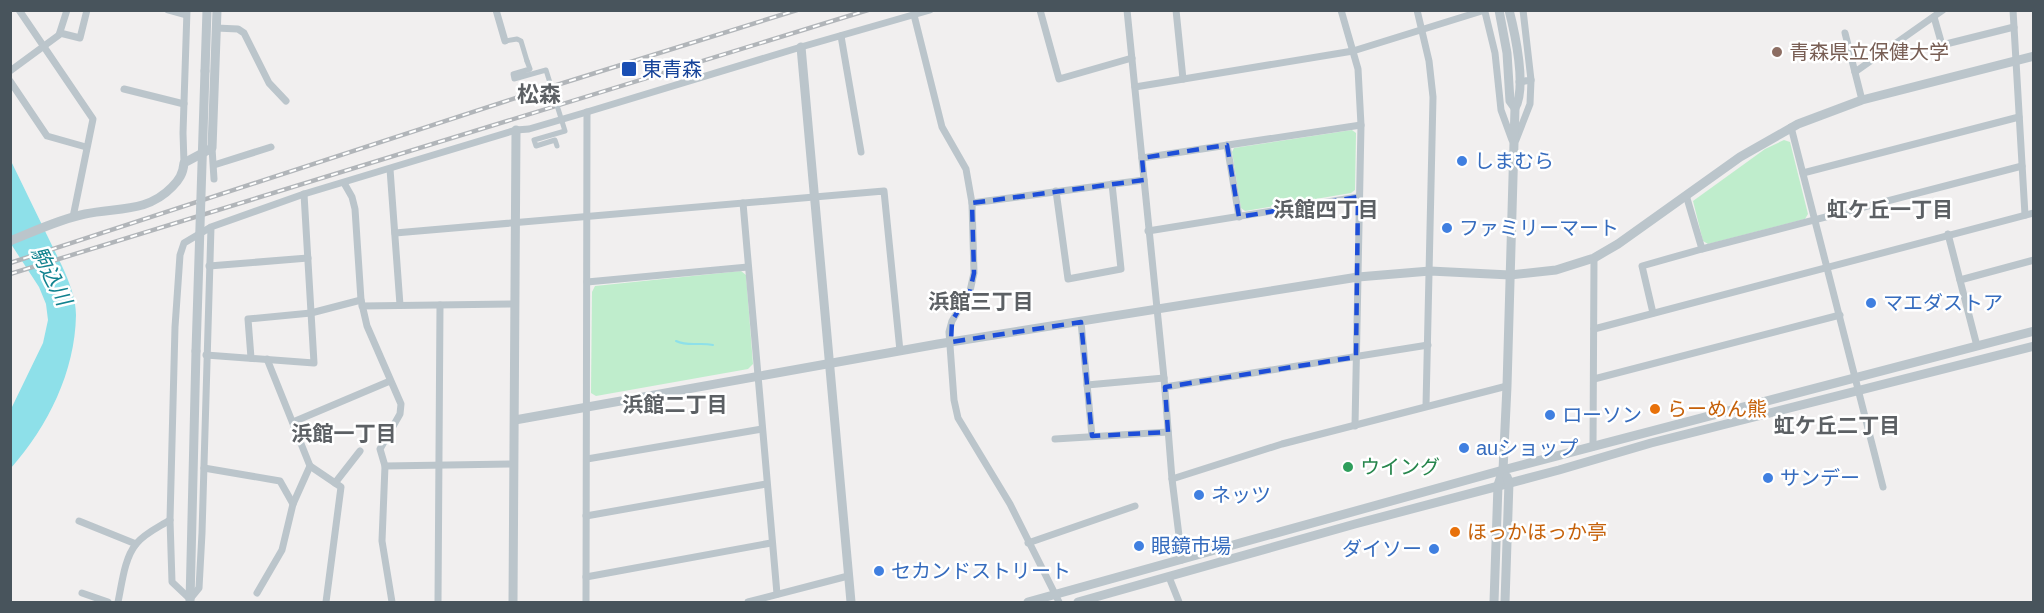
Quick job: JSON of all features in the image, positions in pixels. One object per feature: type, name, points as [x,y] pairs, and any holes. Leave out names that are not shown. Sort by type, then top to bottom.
[{"type":"street","points":[[19,10],[93,119],[73,218]]},
{"type":"street","points":[[10,71],[44,48],[60,33],[67,10]]},
{"type":"street","points":[[60,33],[80,38],[87,10]]},
{"type":"street","points":[[10,241],[85,214],[140,207],[153,202],[177,182],[182,174],[184,163],[187,13],[168,10]]},
{"type":"street","points":[[190,601],[207,10]]},
{"type":"street","points":[[214,179],[212,148],[217,10]]},
{"type":"street","points":[[496,10],[505,41],[517,39],[521,41],[530,69],[513,74],[514,79],[546,70],[565,131],[534,140],[536,146],[555,140],[557,146]]},
{"type":"street","points":[[190,601],[172,582],[170,520],[175,327],[180,255],[183,243],[211,227],[304,194],[930,10]]},
{"type":"street","points":[[1040,10],[1059,79],[1132,58]]},
{"type":"street","points":[[1127,10],[1165,387],[1172,479],[1182,560]]},
{"type":"street","points":[[1176,10],[1183,79]]},
{"type":"street","points":[[1341,10],[1360,86],[1355,426]]},
{"type":"street","points":[[1417,10],[1429,62],[1433,97],[1426,406]]},
{"type":"street","points":[[1494,603],[1498,485],[1503,470],[1507,386],[1515,108],[1520,101],[1519,82],[1499,10]]},
{"type":"street","points":[[1509,10],[1513,67],[1510,101],[1515,108]]},
{"type":"street","points":[[1514,145],[1530,104],[1531,80],[1523,10]]},
{"type":"street","points":[[1855,72],[1943,10]]},
{"type":"street","points":[[2013,10],[2025,215]]},
{"type":"street","points":[[1135,87],[1353,51],[1485,11],[1496,53],[1501,110],[1514,145]]},
{"type":"street","points":[[914,15],[942,127],[966,169],[972,203],[974,273],[970,291],[952,321],[949,332],[954,400],[958,418],[1010,504],[1056,599]]},
{"type":"street","points":[[1934,17],[1942,45],[2014,27]]},
{"type":"street","points":[[216,28],[238,29],[244,33],[269,83],[286,101]]},
{"type":"street","points":[[1845,33],[1862,100]]},
{"type":"street","points":[[841,36],[861,152]]},
{"type":"street","points":[[801,47],[851,603]]},
{"type":"street","points":[[515,420],[951,342],[1358,277],[1430,271],[1510,275],[1556,270],[1594,258],[1618,244],[1740,157],[1791,127],[1862,100],[2034,56]]},
{"type":"street","points":[[1519,82],[1531,80]]},
{"type":"street","points":[[10,81],[47,136],[86,147]]},
{"type":"street","points":[[124,89],[184,104]]},
{"type":"street","points":[[586,603],[587,112]]},
{"type":"street","points":[[1803,173],[2019,117]]},
{"type":"street","points":[[1142,158],[1361,125]]},
{"type":"street","points":[[1791,127],[1883,486]]},
{"type":"street","points":[[513,603],[516,130]]},
{"type":"street","points":[[1227,145],[1239,217]]},
{"type":"street","points":[[214,165],[271,147]]},
{"type":"street","points":[[184,163],[212,148]]},
{"type":"street","points":[[1653,313],[1642,266],[2022,166]]},
{"type":"street","points":[[390,169],[400,305]]},
{"type":"street","points":[[972,203],[1144,180]]},
{"type":"street","points":[[344,183],[352,197],[355,209],[362,303],[366,326],[401,404],[400,414],[380,449],[385,466],[382,542],[392,603]]},
{"type":"street","points":[[1056,191],[1068,279],[1121,269],[1112,184]]},
{"type":"street","points":[[395,233],[884,191],[900,351]]},
{"type":"street","points":[[206,355],[314,363],[304,194]]},
{"type":"street","points":[[1686,195],[1702,249]]},
{"type":"street","points":[[1149,231],[1358,197]]},
{"type":"street","points":[[743,203],[777,594]]},
{"type":"street","points":[[1594,329],[2034,213]]},
{"type":"street","points":[[190,601],[199,588],[211,227]]},
{"type":"street","points":[[1948,234],[1977,346]]},
{"type":"street","points":[[209,266],[308,258]]},
{"type":"street","points":[[1593,447],[1594,258]]},
{"type":"street","points":[[1960,280],[2034,260]]},
{"type":"street","points":[[587,282],[748,267]]},
{"type":"street","points":[[251,358],[248,319],[311,313],[362,303],[515,304]]},
{"type":"street","points":[[438,603],[440,305]]},
{"type":"street","points":[[1594,379],[1840,315]]},
{"type":"street","points":[[1081,322],[1092,436]]},
{"type":"street","points":[[1028,603],[1056,599],[1182,560],[1503,470],[2034,331]]},
{"type":"street","points":[[1165,387],[1428,345]]},
{"type":"street","points":[[1078,603],[1651,443],[2034,346]]},
{"type":"street","points":[[267,359],[310,466],[341,488],[326,603]]},
{"type":"street","points":[[1087,385],[1164,378]]},
{"type":"street","points":[[293,422],[390,381]]},
{"type":"street","points":[[1172,479],[1282,444],[1507,386]]},
{"type":"street","points":[[587,459],[762,429]]},
{"type":"street","points":[[1055,439],[1168,432]]},
{"type":"street","points":[[335,483],[360,451]]},
{"type":"street","points":[[385,466],[514,464]]},
{"type":"street","points":[[257,593],[282,550],[293,504],[310,466]]},
{"type":"street","points":[[204,468],[280,481],[293,504]]},
{"type":"street","points":[[1503,470],[1509,482],[1505,603]]},
{"type":"street","points":[[586,516],[766,484]]},
{"type":"street","points":[[1028,543],[1135,506]]},
{"type":"street","points":[[118,603],[129,557],[136,544],[151,531],[170,520]]},
{"type":"street","points":[[79,521],[136,544]]},
{"type":"street","points":[[585,577],[771,543]]},
{"type":"street","points":[[748,603],[848,576]]},
{"type":"street","points":[[1169,577],[1179,603]]},
{"type":"street","points":[[82,593],[108,603]]},
{"type":"highlighted area","points":[[1227,145],[1239,217],[1358,197],[1356,357],[1165,387],[1168,432],[1092,436],[1081,322],[951,342],[952,321],[970,291],[974,273],[972,203],[1144,180],[1142,158]]},
{"type":"green space","points":[[1352,130],[1356,133],[1355,190],[1351,193],[1245,211],[1241,208],[1232,152],[1234,148]]},
{"type":"green space","points":[[1784,140],[1790,142],[1808,214],[1805,219],[1708,244],[1703,241],[1693,201],[1765,149]]},
{"type":"green space","points":[[741,271],[746,275],[753,364],[748,369],[596,396],[591,393],[592,292],[595,286]]},
{"type":"water","name":"駒込川","points":[[10,159],[65,272],[76,309],[71,357],[57,397],[37,434],[11,468],[11,409],[43,343],[48,320],[46,304],[39,287],[11,244]]},
{"type":"waterway","points":[[676,341],[685,344],[713,345]]},
{"type":"railway","points":[[10,263],[531,93],[797,10]]},
{"type":"railway","points":[[10,274],[868,10]]},
{"type":"place","name":"青森県立保健大学","points":[[1777,52]]},
{"type":"place","name":"東青森","points":[[629,69]]},
{"type":"place","name":"しまむら","points":[[1462,161]]},
{"type":"place","name":"ファミリーマート","points":[[1447,228]]},
{"type":"place","name":"マエダストア","points":[[1871,303]]},
{"type":"place","name":"らーめん熊","points":[[1655,409]]},
{"type":"place","name":"ローソン","points":[[1550,415]]},
{"type":"place","name":"auショップ","points":[[1464,448]]},
{"type":"place","name":"ウイング","points":[[1348,467]]},
{"type":"place","name":"サンデー","points":[[1768,478]]},
{"type":"place","name":"ネッツ","points":[[1199,495]]},
{"type":"place","name":"ほっかほっか亭","points":[[1455,532]]},
{"type":"place","name":"眼鏡市場","points":[[1139,546]]},
{"type":"place","name":"ダイソー","points":[[1434,549]]},
{"type":"place","name":"セカンドストリート","points":[[879,571]]},
{"type":"district","name":"松森","points":[[539,94]]},
{"type":"district","name":"浜館四丁目","points":[[1326,210]]},
{"type":"district","name":"虹ケ丘一丁目","points":[[1890,210]]},
{"type":"district","name":"浜館三丁目","points":[[981,302]]},
{"type":"district","name":"浜館二丁目","points":[[675,405]]},
{"type":"district","name":"虹ケ丘二丁目","points":[[1837,426]]},
{"type":"district","name":"浜館一丁目","points":[[344,434]]}]
